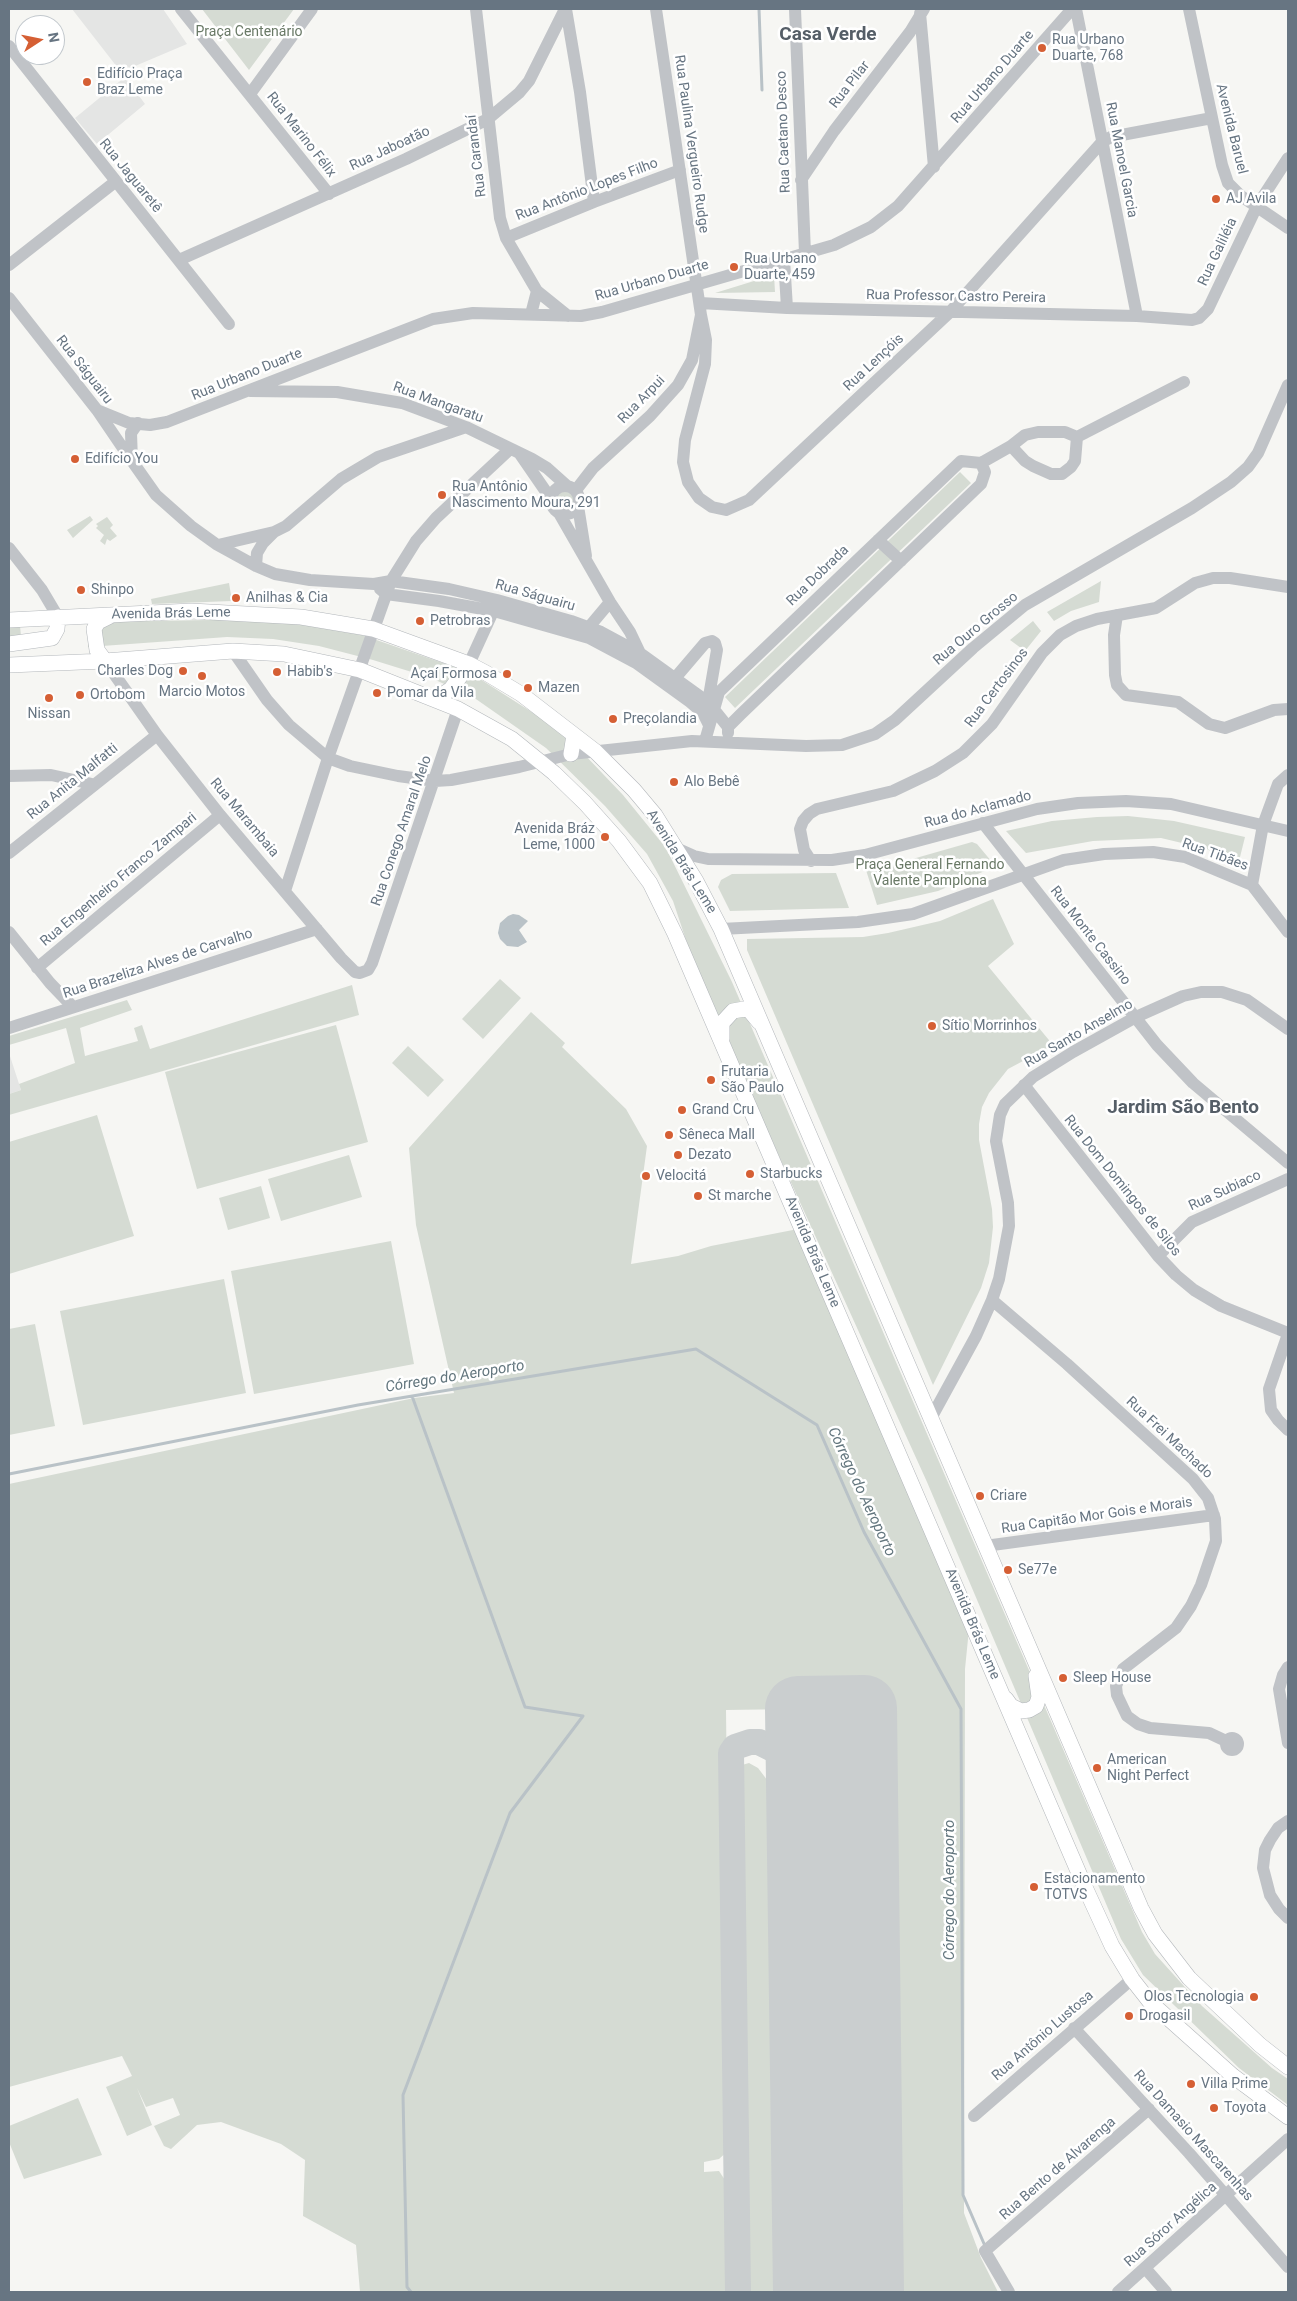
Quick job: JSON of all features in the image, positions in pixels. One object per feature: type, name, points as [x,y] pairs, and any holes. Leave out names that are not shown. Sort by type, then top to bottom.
[{"type":"main road","name":"Avenida Brás Leme","points":[[9,620],[191,612],[301,616],[373,629],[469,664],[521,694],[595,751],[650,809],[696,880],[721,929],[1096,1807],[1141,1908],[1155,1934],[1189,1978],[1260,2045],[1288,2067]]},
{"type":"main road","points":[[105,661],[97,650],[94,629],[101,620],[119,614]]},
{"type":"main road","points":[[9,644],[52,638],[57,630],[58,618]]},
{"type":"main road","name":"Avenida Brás Leme","points":[[9,665],[105,661],[232,651],[284,654],[360,670],[432,697],[512,739],[542,762],[585,803],[619,841],[650,883],[675,934],[1084,1885],[1112,1946],[1132,1979],[1150,2002],[1183,2034],[1257,2096],[1288,2117]]},
{"type":"main road","points":[[432,697],[451,689],[469,664]]},
{"type":"main road","points":[[571,754],[574,734]]},
{"type":"main road","points":[[722,1042],[722,1023],[734,1011],[750,1011],[755,1019],[762,1024]]},
{"type":"main road","points":[[996,1680],[1011,1706],[1024,1711],[1036,1706],[1038,1689],[1031,1652]]},
{"type":"street","name":"Rua Marino Félix","points":[[181,9],[328,194]]},
{"type":"street","points":[[250,94],[312,9]]},
{"type":"street","name":"Rua Carandaí","points":[[476,9],[500,218],[506,238],[537,291],[568,316]]},
{"type":"street","points":[[565,9],[580,92],[594,202]]},
{"type":"street","name":"Rua Jaboatão","points":[[178,260],[328,194],[488,119],[520,93],[529,82],[565,9]]},
{"type":"street","name":"Rua Paulina Vergueiro Rudge","points":[[656,9],[697,284]]},
{"type":"street","name":"Rua Caetano Desco","points":[[795,9],[804,253]]},
{"type":"street","name":"Rua Manoel Garcia","points":[[1074,9],[1137,316]]},
{"type":"street","name":"Rua Urbano Duarte","points":[[97,410],[128,423],[138,424],[150,425],[181,418],[294,371],[432,319],[473,313],[568,316],[602,312],[847,239],[878,222],[898,206],[1074,9]]},
{"type":"street","name":"Avenida Baruel","points":[[1189,9],[1228,183],[1240,196],[1288,228]]},
{"type":"street","points":[[921,11],[934,167]]},
{"type":"street","name":"Rua Pilar","points":[[801,180],[834,131],[910,32],[921,11]]},
{"type":"street","name":"Rua Jaguaretê","points":[[9,46],[229,324]]},
{"type":"street","points":[[1102,142],[1117,136],[1212,118]]},
{"type":"street","name":"Rua Lençóis","points":[[701,309],[706,353],[699,392],[685,440],[684,470],[688,482],[699,498],[712,507],[726,510],[749,500],[950,312],[1102,142]]},
{"type":"street","name":"Rua Galiléia","points":[[1208,309],[1257,206],[1288,158]]},
{"type":"street","name":"Rua Antônio Lopes Filho","points":[[506,238],[680,170]]},
{"type":"street","points":[[9,265],[116,182]]},
{"type":"street","points":[[784,259],[787,308]]},
{"type":"street","name":"Rua Arpui","points":[[571,487],[650,416],[678,385],[692,360],[701,309],[697,284]]},
{"type":"street","points":[[530,314],[537,291]]},
{"type":"street","name":"Rua Ságuairu","points":[[9,298],[97,410],[156,495],[191,526],[218,545],[275,574],[374,584],[391,581],[449,589],[585,631],[638,658],[671,682],[711,706],[728,727]]},
{"type":"street","name":"Rua Professor Castro Pereira","points":[[701,309],[787,308],[1137,316],[1192,320],[1199,318],[1208,309]]},
{"type":"street","points":[[294,371],[301,386],[312,392]]},
{"type":"street","points":[[1011,446],[1025,461],[1037,469],[1051,474],[1062,474],[1067,472],[1075,461],[1077,437],[1184,382]]},
{"type":"street","name":"Rua Ouro Grosso","points":[[328,758],[380,773],[435,781],[595,751],[705,741],[822,746],[842,745],[875,734],[895,720],[973,648],[1025,605],[1184,513],[1231,482],[1248,467],[1258,453],[1288,384]]},
{"type":"street","name":"Rua Mangaratu","points":[[248,390],[338,392],[402,403],[466,427],[547,468],[571,487]]},
{"type":"street","points":[[132,461],[132,434],[138,424]]},
{"type":"street","points":[[218,545],[274,532],[286,526],[342,479],[378,457],[466,427]]},
{"type":"street","name":"Rua Dobrada","points":[[705,741],[711,706],[719,692],[961,461],[981,463],[1011,446],[1025,435],[1038,432],[1065,432],[1077,437]]},
{"type":"street","points":[[285,891],[328,758],[391,581],[416,541],[436,518],[515,452]]},
{"type":"street","name":"Rua Mangaratu","points":[[515,452],[550,499]]},
{"type":"street","points":[[728,741],[728,727],[981,484],[985,472],[981,463]]},
{"type":"street","points":[[588,564],[578,506],[579,495],[571,487],[555,488],[550,499],[554,509],[559,513],[588,564],[610,602],[630,632],[638,658]]},
{"type":"street","points":[[559,513],[570,513],[578,506]]},
{"type":"street","points":[[256,566],[260,548],[274,532]]},
{"type":"street","points":[[878,540],[901,561]]},
{"type":"street","points":[[9,548],[42,590],[58,618]]},
{"type":"street","name":"Rua Certosinos","points":[[811,861],[804,850],[800,829],[803,821],[809,814],[822,808],[892,791],[935,771],[963,753],[996,718],[1042,653],[1060,635],[1076,626],[1117,615],[1156,608],[1195,583],[1213,578],[1230,578],[1288,587]]},
{"type":"street","points":[[374,584],[386,594]]},
{"type":"street","name":"Rua Ságuairu","points":[[386,594],[496,605]]},
{"type":"street","points":[[585,631],[610,602]]},
{"type":"street","points":[[469,664],[496,605]]},
{"type":"street","points":[[1117,615],[1114,635],[1115,675],[1117,685],[1126,695],[1178,702],[1209,724],[1225,728],[1274,710],[1288,709]]},
{"type":"street","points":[[671,682],[705,643],[712,641],[715,643],[717,650],[711,706]]},
{"type":"street","points":[[232,651],[267,700],[289,725],[328,758]]},
{"type":"street","name":"Rua Marambaia","points":[[105,661],[157,735],[220,815],[354,972],[364,972],[372,964]]},
{"type":"street","name":"Rua Ságuairu","points":[[671,682],[700,710],[709,725]]},
{"type":"street","name":"Rua Conego Amaral Melo","points":[[372,964],[458,709]]},
{"type":"street","name":"Rua Anita Malfatti","points":[[9,853],[92,784],[157,735]]},
{"type":"street","points":[[1252,885],[1263,825],[1278,784],[1288,774]]},
{"type":"street","points":[[9,776],[51,775],[92,784]]},
{"type":"street","name":"Rua do Aclamado","points":[[676,848],[694,856],[708,859],[832,860],[865,855],[1037,809],[1078,803],[1126,801],[1171,804],[1288,831]]},
{"type":"street","name":"Rua Engenheiro Franco Zampari","points":[[37,968],[220,815]]},
{"type":"street","name":"Rua Monte Cassino","points":[[983,823],[1157,1045],[1193,1083],[1288,1163]]},
{"type":"street","name":"Rua Tibães","points":[[1022,874],[1064,860],[1104,854],[1153,852],[1185,857],[1252,885],[1288,932]]},
{"type":"street","points":[[721,929],[858,922],[913,914],[1022,874]]},
{"type":"street","name":"Rua Brazeliza Alves de Carvalho","points":[[9,1028],[317,929]]},
{"type":"street","points":[[9,932],[37,968],[73,1007]]},
{"type":"street","name":"Rua Santo Anselmo","points":[[930,1420],[992,1300],[1004,1261],[1009,1226],[1008,1203],[996,1140],[997,1128],[1005,1104],[1024,1084],[1084,1045],[1183,996],[1201,992],[1222,992],[1247,1000],[1288,1029]]},
{"type":"street","name":"Rua Dom Domingos de Silos","points":[[1024,1084],[1158,1256],[1194,1290],[1214,1302],[1288,1333]]},
{"type":"street","name":"Rua Subiaco","points":[[1158,1256],[1192,1222],[1288,1179]]},
{"type":"street","name":"Rua Frei Machado","points":[[992,1300],[1194,1478],[1208,1498],[1217,1529],[1214,1548],[1191,1606],[1176,1628],[1123,1669],[1116,1686],[1120,1706],[1127,1716],[1138,1724],[1150,1728],[1209,1733],[1226,1741]]},
{"type":"street","points":[[1288,1333],[1269,1389],[1272,1410],[1278,1420],[1288,1430]]},
{"type":"street","name":"Rua Capitão Mor Gois e Morais","points":[[985,1546],[1214,1515]]},
{"type":"street","points":[[1288,1667],[1283,1675],[1279,1689],[1288,1743]]},
{"type":"street","points":[[1288,1821],[1278,1828],[1270,1840],[1265,1850],[1263,1868],[1270,1895],[1279,1909],[1288,1918]]},
{"type":"street","name":"Rua Antônio Lustosa","points":[[974,2116],[1132,1979]]},
{"type":"street","name":"Rua Damasio Mascarenhas","points":[[1074,2028],[1149,2109],[1288,2267]]},
{"type":"street","name":"Rua Bento de Alvarenga","points":[[1008,2292],[985,2251],[1149,2109]]},
{"type":"street","name":"Rua Sóror Angélica","points":[[1118,2292],[1288,2139]]},
{"type":"street","points":[[1145,2268],[1166,2292]]},
{"type":"shaded area","points":[[72,9],[163,9],[187,44],[121,72]]},
{"type":"shaded area","points":[[125,77],[145,104],[97,144],[75,118]]},
{"type":"shaded area","points":[[513,914],[519,915],[528,921],[519,930],[527,942],[518,947],[507,946],[500,939],[498,933],[500,923]]},
{"type":"shaded area","points":[[9,1053],[21,1090],[9,1094]]},
{"type":"green space","name":"Praça Centenário","points":[[202,9],[294,9],[249,70]]},
{"type":"green space","points":[[774,275],[775,292],[715,293],[754,281]]},
{"type":"green space","points":[[960,472],[971,483],[735,708],[725,697]]},
{"type":"green space","points":[[565,490],[572,493],[575,500],[572,507],[565,510],[558,507],[555,500],[558,493]]},
{"type":"green space","points":[[90,516],[93,520],[73,538],[67,530]]},
{"type":"green space","points":[[107,517],[113,525],[110,528],[117,536],[110,541],[107,539],[105,545],[100,541],[104,535],[96,528],[98,526],[96,524]]},
{"type":"green space","points":[[1101,581],[1099,602],[1071,611],[1054,621],[1047,612]]},
{"type":"green space","points":[[229,583],[232,601],[152,604],[151,599]]},
{"type":"green space","points":[[268,619],[362,635],[469,672],[563,732],[623,795],[666,848],[732,982],[1142,1932],[1155,1954],[1202,2006],[1272,2068],[1288,2079],[1288,2105],[1239,2068],[1143,1975],[1121,1939],[927,1482],[759,1112],[689,949],[673,901],[647,854],[605,806],[546,748],[473,697],[431,678],[319,646],[273,639],[227,637],[88,647],[89,622]]},
{"type":"green space","points":[[1033,621],[1041,631],[1025,651],[1010,640]]},
{"type":"green space","points":[[20,626],[21,636],[9,637],[9,627]]},
{"type":"green space","name":"Praça General Fernando Valente Pamplona","points":[[1128,816],[1174,821],[1245,837],[1238,865],[1207,849],[1161,838],[1093,841],[1026,853],[1006,831],[1052,821]]},
{"type":"green space","name":"Praça General Fernando Valente Pamplona","points":[[972,842],[977,844],[994,867],[938,891],[877,905],[866,870],[895,864]]},
{"type":"green space","name":"Praça General Fernando Valente Pamplona","points":[[836,873],[849,908],[730,911],[718,887],[721,880],[732,874]]},
{"type":"green space","points":[[993,899],[1014,944],[988,966],[1053,1045],[1008,1069],[989,1093],[982,1107],[979,1140],[992,1209],[993,1227],[989,1263],[981,1288],[933,1385],[747,950],[747,939],[863,937],[888,933],[940,921]]},
{"type":"green space","points":[[500,979],[521,998],[483,1039],[462,1019]]},
{"type":"green space","points":[[352,985],[359,1015],[9,1115],[9,1094],[21,1090],[19,1084],[75,1063],[66,1028],[9,1045],[9,1036],[127,1000],[132,1010],[80,1028],[85,1056],[138,1041],[134,1028],[142,1025],[150,1049]]},
{"type":"green space","points":[[531,1012],[565,1043],[562,1047],[626,1109],[647,1146],[631,1264],[678,1256],[711,1246],[798,1229],[969,1629],[965,1669],[964,2213],[981,2258],[998,2292],[871,2292],[864,1708],[726,1710],[731,2148],[719,2159],[704,2162],[704,2172],[719,2171],[731,2189],[733,2292],[360,2292],[356,2245],[303,2216],[305,2160],[281,2144],[221,2122],[197,2125],[171,2149],[164,2146],[154,2126],[180,2115],[173,2098],[146,2107],[137,2088],[152,2125],[127,2136],[106,2087],[132,2076],[122,2056],[9,2087],[9,1484],[414,1398],[454,1393],[416,1225],[409,1148]]},
{"type":"green space","points":[[336,1025],[368,1142],[197,1189],[165,1072]]},
{"type":"green space","points":[[408,1046],[444,1080],[428,1097],[392,1063]]},
{"type":"green space","points":[[97,1115],[134,1236],[9,1274],[9,1142]]},
{"type":"green space","points":[[349,1155],[362,1197],[281,1221],[268,1179]]},
{"type":"green space","points":[[261,1186],[270,1218],[228,1230],[219,1198]]},
{"type":"green space","points":[[391,1241],[414,1364],[254,1394],[231,1271]]},
{"type":"green space","points":[[224,1279],[246,1393],[83,1425],[60,1311]]},
{"type":"green space","points":[[35,1324],[55,1426],[9,1435],[9,1329]]},
{"type":"green space","points":[[749,1763],[758,1768],[790,1810],[797,1828],[800,1845],[806,2292],[744,2292],[738,1775],[742,1765]]},
{"type":"green space","points":[[78,2098],[102,2155],[24,2179],[9,2142],[9,2126]]},
{"type":"waterway","points":[[759,9],[762,90]]},
{"type":"waterway","name":"Córrego do Aeroporto","points":[[9,1474],[358,1405],[696,1349],[817,1425],[864,1532],[961,1709],[963,2195],[985,2246]]},
{"type":"waterway","points":[[411,2292],[407,2287],[403,2095],[510,1813],[583,1716],[525,1707],[412,1396]]},
{"type":"taxiway","points":[[738,2292],[731,1753],[735,1747],[750,1742],[759,1742],[777,1751],[789,1762],[826,1817],[831,1830],[836,1865]]},
{"type":"runway","points":[[806,2292],[798,1709],[864,1708],[871,2292]]},
{"type":"place","name":"Rua Urbano Duarte, 768","points":[[1042,48]]},
{"type":"place","name":"Edifício Praça Braz Leme","points":[[87,82]]},
{"type":"place","name":"AJ Avila","points":[[1216,199]]},
{"type":"place","name":"Rua Urbano Duarte, 459","points":[[734,267]]},
{"type":"place","name":"Edifício You","points":[[75,459]]},
{"type":"place","name":"Rua Antônio Nascimento Moura, 291","points":[[442,495]]},
{"type":"place","name":"Shinpo","points":[[81,590]]},
{"type":"place","name":"Anilhas & Cia","points":[[236,598]]},
{"type":"place","name":"Petrobras","points":[[420,621]]},
{"type":"place","name":"Charles Dog","points":[[183,671]]},
{"type":"place","name":"Habib's","points":[[277,672]]},
{"type":"place","name":"Açaí Formosa","points":[[507,674]]},
{"type":"place","name":"Marcio Motos","points":[[202,676]]},
{"type":"place","name":"Mazen","points":[[528,688]]},
{"type":"place","name":"Pomar da Vila","points":[[377,693]]},
{"type":"place","name":"Ortobom","points":[[80,695]]},
{"type":"place","name":"Nissan","points":[[49,698]]},
{"type":"place","name":"Preçolandia","points":[[613,719]]},
{"type":"place","name":"Alo Bebê","points":[[674,782]]},
{"type":"place","name":"Avenida Bráz Leme, 1000","points":[[605,837]]},
{"type":"place","name":"Sítio Morrinhos","points":[[932,1026]]},
{"type":"place","name":"Frutaria São Paulo","points":[[711,1080]]},
{"type":"place","name":"Grand Cru","points":[[682,1110]]},
{"type":"place","name":"Sêneca Mall","points":[[669,1135]]},
{"type":"place","name":"Dezato","points":[[678,1155]]},
{"type":"place","name":"Starbucks","points":[[750,1174]]},
{"type":"place","name":"Velocitá","points":[[646,1176]]},
{"type":"place","name":"St marche","points":[[698,1196]]},
{"type":"place","name":"Criare","points":[[980,1496]]},
{"type":"place","name":"Se77e","points":[[1008,1570]]},
{"type":"place","name":"Sleep House","points":[[1063,1678]]},
{"type":"place","name":"American Night Perfect","points":[[1097,1768]]},
{"type":"place","name":"Estacionamento TOTVS","points":[[1034,1887]]},
{"type":"place","name":"Olos Tecnologia","points":[[1254,1997]]},
{"type":"place","name":"Drogasil","points":[[1129,2016]]},
{"type":"place","name":"Villa Prime","points":[[1191,2084]]},
{"type":"place","name":"Toyota","points":[[1214,2108]]},
{"type":"district","name":"Casa Verde","points":[[828,35]]},
{"type":"district","name":"Jardim São Bento","points":[[1183,1108]]}]
